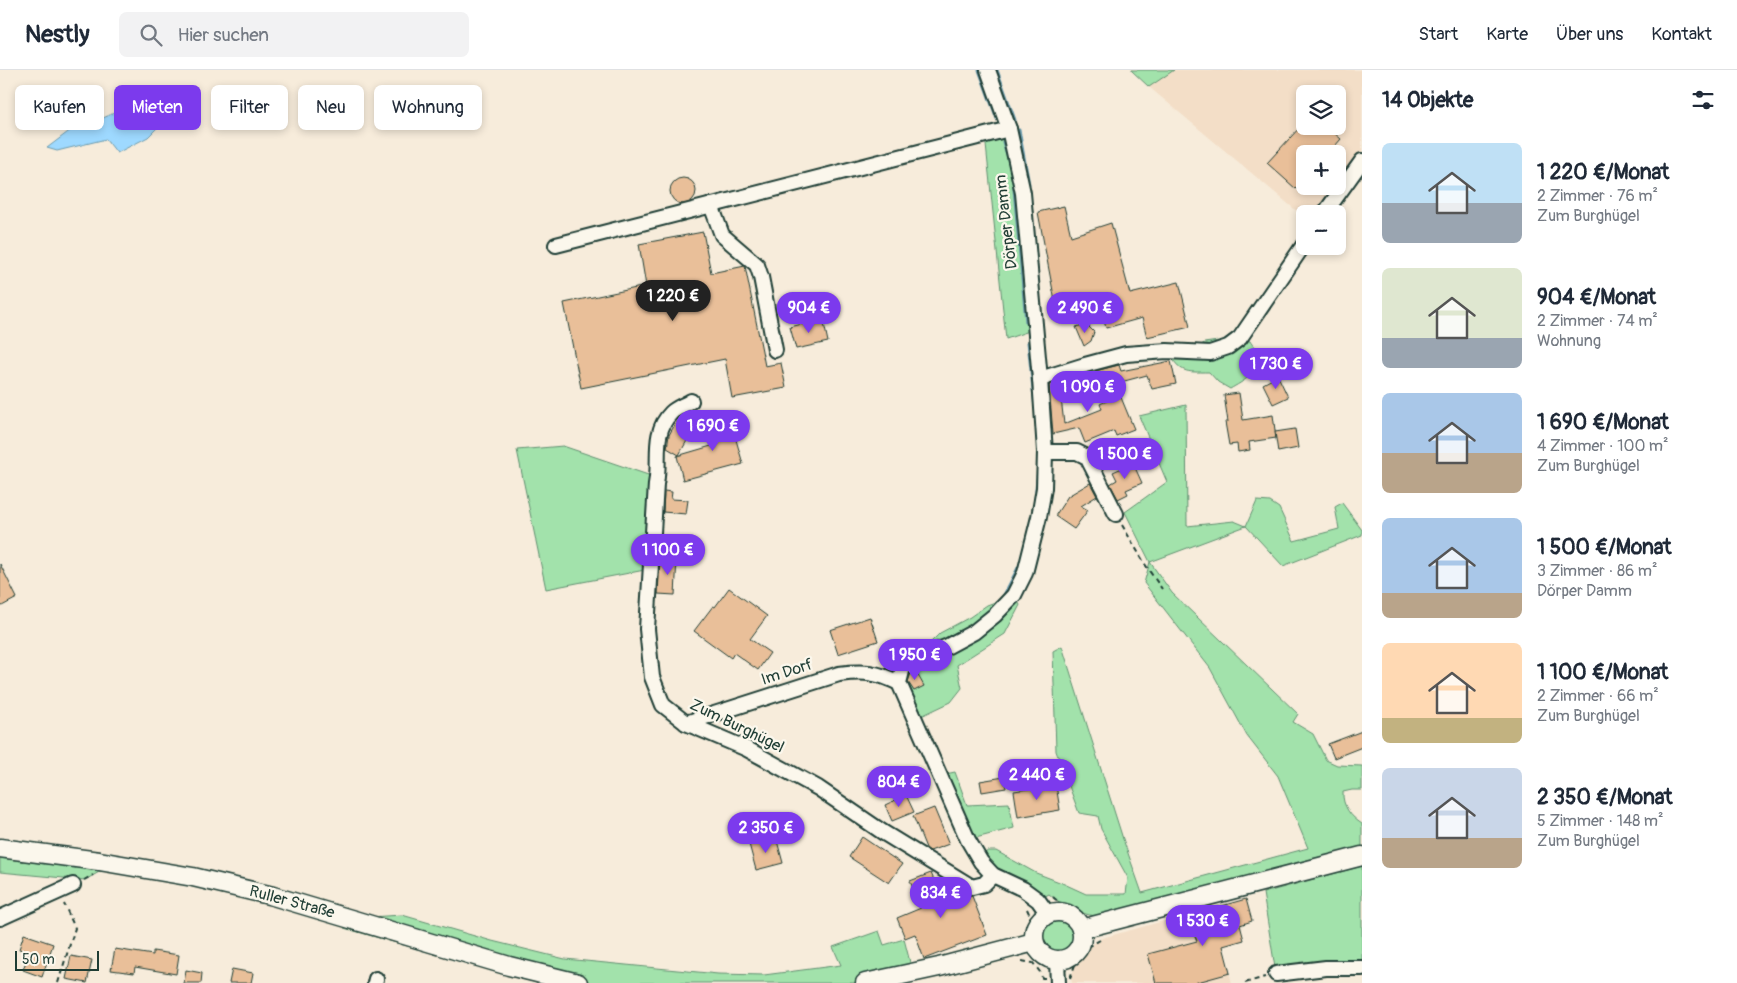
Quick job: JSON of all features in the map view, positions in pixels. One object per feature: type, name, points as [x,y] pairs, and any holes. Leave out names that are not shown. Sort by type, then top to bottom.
[{"type":"main road","name":"Ruller Straße","points":[[0,848],[108,862],[193,877],[273,896],[509,966],[578,983]]},
{"type":"main road","points":[[865,983],[913,974],[1027,943],[1040,920],[1043,907],[1066,913],[1077,921],[1087,923],[1362,856]]},
{"type":"main road","points":[[1027,943],[1047,958],[1058,974],[1081,946],[1087,923]]},
{"type":"street","name":"Dörper Damm","points":[[899,683],[903,667],[974,632],[995,615],[1014,595],[1025,573],[1044,488],[1045,452],[1040,379],[1023,193],[1009,129],[988,70]]},
{"type":"street","points":[[556,245],[1009,129]]},
{"type":"street","points":[[1330,205],[1362,161]]},
{"type":"street","points":[[711,205],[722,235],[757,265],[775,350]]},
{"type":"street","points":[[1040,379],[1126,354],[1167,351],[1210,352],[1228,347],[1240,338],[1297,255]]},
{"type":"street","name":"Zum Burghügel","points":[[691,401],[671,412],[660,429],[656,454],[658,474],[647,629],[652,677],[663,705],[686,723],[747,749],[790,773],[972,887],[984,884],[993,875]]},
{"type":"street","points":[[1045,452],[1077,452],[1087,457],[1116,514]]},
{"type":"street","name":"Im Dorf","points":[[686,723],[839,674],[874,672],[899,683]]},
{"type":"street","points":[[899,683],[968,840],[981,862],[993,875],[1012,882],[1043,907]]},
{"type":"street","points":[[0,918],[73,885]]},
{"type":"street","points":[[1276,974],[1326,968],[1362,968]]},
{"type":"path","points":[[1116,514],[1162,589]]},
{"type":"path","points":[[73,885],[93,875]]},
{"type":"path","points":[[58,983],[75,928],[59,892]]},
{"type":"path","points":[[1042,978],[1058,974],[1071,978],[1075,965],[1090,946],[1102,938],[1073,908],[1061,904],[1049,894],[1043,907],[1027,907],[1031,918],[1027,930],[1016,936],[1027,943],[1024,961],[1033,963],[1040,972],[1043,983]]},
{"type":"path","points":[[1245,983],[1276,974]]},
{"type":"shaded area","points":[[1174,70],[1362,70],[1362,161],[1346,183],[1346,145],[1296,145],[1296,195],[1338,195],[1330,205],[1296,205],[1296,210],[1149,87]]},
{"type":"shaded area","points":[[1211,908],[1232,983],[1072,983],[1071,978],[1075,965],[1090,946],[1102,938]]},
{"type":"green space","points":[[1131,70],[1174,70],[1149,87]]},
{"type":"green space","points":[[1009,129],[1035,329],[1006,339],[985,135]]},
{"type":"green space","points":[[1240,338],[1250,341],[1258,353],[1258,361],[1250,376],[1230,389],[1218,382],[1209,372],[1194,372],[1180,368],[1167,351],[1192,352],[1204,343]]},
{"type":"green space","points":[[1186,405],[1187,526],[1234,521],[1246,526],[1150,562],[1125,512],[1167,482],[1139,416]]},
{"type":"green space","points":[[563,446],[657,478],[650,569],[546,589],[517,450]]},
{"type":"green space","points":[[1257,501],[1270,502],[1279,508],[1294,541],[1339,529],[1335,507],[1342,503],[1362,530],[1362,535],[1283,566],[1246,526]]},
{"type":"green space","points":[[1150,562],[1172,593],[1298,714],[1293,722],[1313,734],[1326,760],[1337,765],[1362,766],[1362,790],[1343,792],[1343,797],[1348,811],[1362,824],[1362,856],[1099,925],[1096,916],[1071,909],[1049,894],[1038,900],[993,875],[983,854],[988,851],[996,851],[1036,873],[1086,894],[1126,894],[1128,878],[1101,829],[1098,816],[1079,813],[1056,751],[1053,651],[1062,646],[1142,893],[1308,848],[1278,776],[1247,736],[1210,668],[1144,583]]},
{"type":"green space","points":[[1014,595],[1020,605],[1005,634],[957,665],[962,688],[951,702],[915,719],[899,683],[922,651],[940,633],[970,617],[987,605]]},
{"type":"green space","points":[[955,772],[967,805],[1009,803],[1014,828],[968,840],[941,775]]},
{"type":"green space","points":[[0,858],[101,871],[85,880],[0,872]]},
{"type":"green space","points":[[1362,866],[1362,968],[1276,974],[1263,893]]},
{"type":"green space","points":[[402,915],[492,941],[565,959],[718,974],[764,975],[841,965],[833,947],[879,931],[884,945],[904,939],[913,974],[865,983],[537,983],[344,928],[352,918]]},
{"type":"green space","points":[[1058,920],[1070,925],[1075,937],[1070,949],[1058,954],[1046,949],[1041,937],[1046,925]]},
{"type":"water","points":[[114,113],[114,130],[155,130],[148,137],[117,153],[106,139],[57,151],[47,148],[71,130],[104,130],[104,118]]},
{"type":"building","points":[[1296,131],[1296,135],[1336,135],[1341,139],[1336,145],[1296,145],[1296,189],[1267,163]]},
{"type":"building","points":[[683,178],[692,182],[696,191],[692,200],[683,204],[674,200],[670,191],[674,182]]},
{"type":"building","points":[[1064,206],[1071,236],[1111,223],[1130,294],[1179,282],[1190,327],[1147,337],[1142,318],[1106,328],[1099,302],[1057,312],[1038,212]]},
{"type":"building","points":[[703,232],[711,273],[745,266],[765,366],[781,363],[786,388],[732,398],[725,359],[581,388],[564,303],[646,286],[639,244]]},
{"type":"building","points":[[823,319],[828,342],[796,349],[790,327]]},
{"type":"building","points":[[1083,325],[1089,327],[1094,332],[1091,341],[1084,346],[1076,327]]},
{"type":"building","points":[[1171,361],[1176,384],[1152,389],[1147,375],[1102,387],[1095,371],[1119,365],[1121,371]]},
{"type":"building","points":[[1081,375],[1085,391],[1061,398],[1064,424],[1102,409],[1100,404],[1120,395],[1134,429],[1116,436],[1114,431],[1085,443],[1079,428],[1053,434],[1049,385]]},
{"type":"building","points":[[1278,376],[1288,397],[1273,404],[1263,384]]},
{"type":"building","points":[[1239,393],[1243,420],[1273,415],[1276,438],[1249,442],[1250,450],[1238,452],[1237,444],[1229,445],[1225,422],[1228,422],[1224,395]]},
{"type":"building","points":[[728,412],[743,464],[683,480],[677,456],[718,444],[710,417]]},
{"type":"building","points":[[678,419],[694,428],[679,455],[667,448],[669,435]]},
{"type":"building","points":[[1295,429],[1298,448],[1278,452],[1275,432]]},
{"type":"building","points":[[1133,463],[1142,483],[1126,490],[1128,494],[1118,499],[1110,484],[1117,480],[1113,472]]},
{"type":"building","points":[[1090,483],[1097,496],[1081,506],[1088,510],[1074,529],[1055,516],[1068,496]]},
{"type":"building","points":[[664,491],[672,492],[671,499],[688,500],[686,514],[663,512]]},
{"type":"building","points":[[660,558],[677,558],[675,595],[658,594]]},
{"type":"building","points":[[0,564],[17,598],[0,607]]},
{"type":"building","points":[[729,588],[767,616],[750,639],[770,653],[758,670],[734,653],[731,658],[694,631]]},
{"type":"building","points":[[870,617],[878,641],[838,654],[830,630]]},
{"type":"building","points":[[915,670],[924,686],[914,691],[908,682],[911,673]]},
{"type":"building","points":[[1362,731],[1362,747],[1334,758],[1328,744]]},
{"type":"building","points":[[1004,777],[1006,788],[982,792],[980,781]]},
{"type":"building","points":[[1056,785],[1060,810],[1018,817],[1014,791]]},
{"type":"building","points":[[906,795],[914,812],[892,821],[885,805]]},
{"type":"building","points":[[934,808],[949,844],[930,851],[926,848],[913,816]]},
{"type":"building","points":[[776,837],[783,863],[756,870],[749,844]]},
{"type":"building","points":[[862,837],[902,864],[889,883],[849,857]]},
{"type":"building","points":[[931,873],[936,885],[942,883],[950,903],[972,896],[987,935],[924,959],[915,934],[905,938],[897,918],[921,908],[910,881]]},
{"type":"building","points":[[1246,899],[1252,921],[1240,925],[1244,940],[1223,946],[1230,973],[1194,983],[1156,983],[1148,954],[1197,941],[1188,919],[1207,910]]},
{"type":"building","points":[[24,934],[53,944],[42,977],[23,970],[29,952],[19,949]]},
{"type":"building","points":[[115,949],[153,955],[153,951],[179,955],[176,974],[135,967],[134,973],[111,970]]},
{"type":"building","points":[[71,956],[92,960],[87,983],[66,979]]},
{"type":"building","points":[[232,969],[253,973],[251,983],[229,983]]},
{"type":"building","points":[[186,970],[202,973],[201,983],[184,983]]},
{"type":"waterway","points":[[979,70],[997,119]]},
{"type":"waterway","points":[[997,70],[1015,120]]},
{"type":"waterway","points":[[1019,130],[1029,184]]},
{"type":"waterway","points":[[1003,142],[1011,167]]},
{"type":"waterway","points":[[1013,178],[1026,322]]},
{"type":"waterway","points":[[1028,342],[1035,408]]},
{"type":"waterway","points":[[1035,500],[1038,467]]},
{"type":"waterway","points":[[1002,599],[1021,562]]},
{"type":"waterway","points":[[906,655],[918,652]]}]
